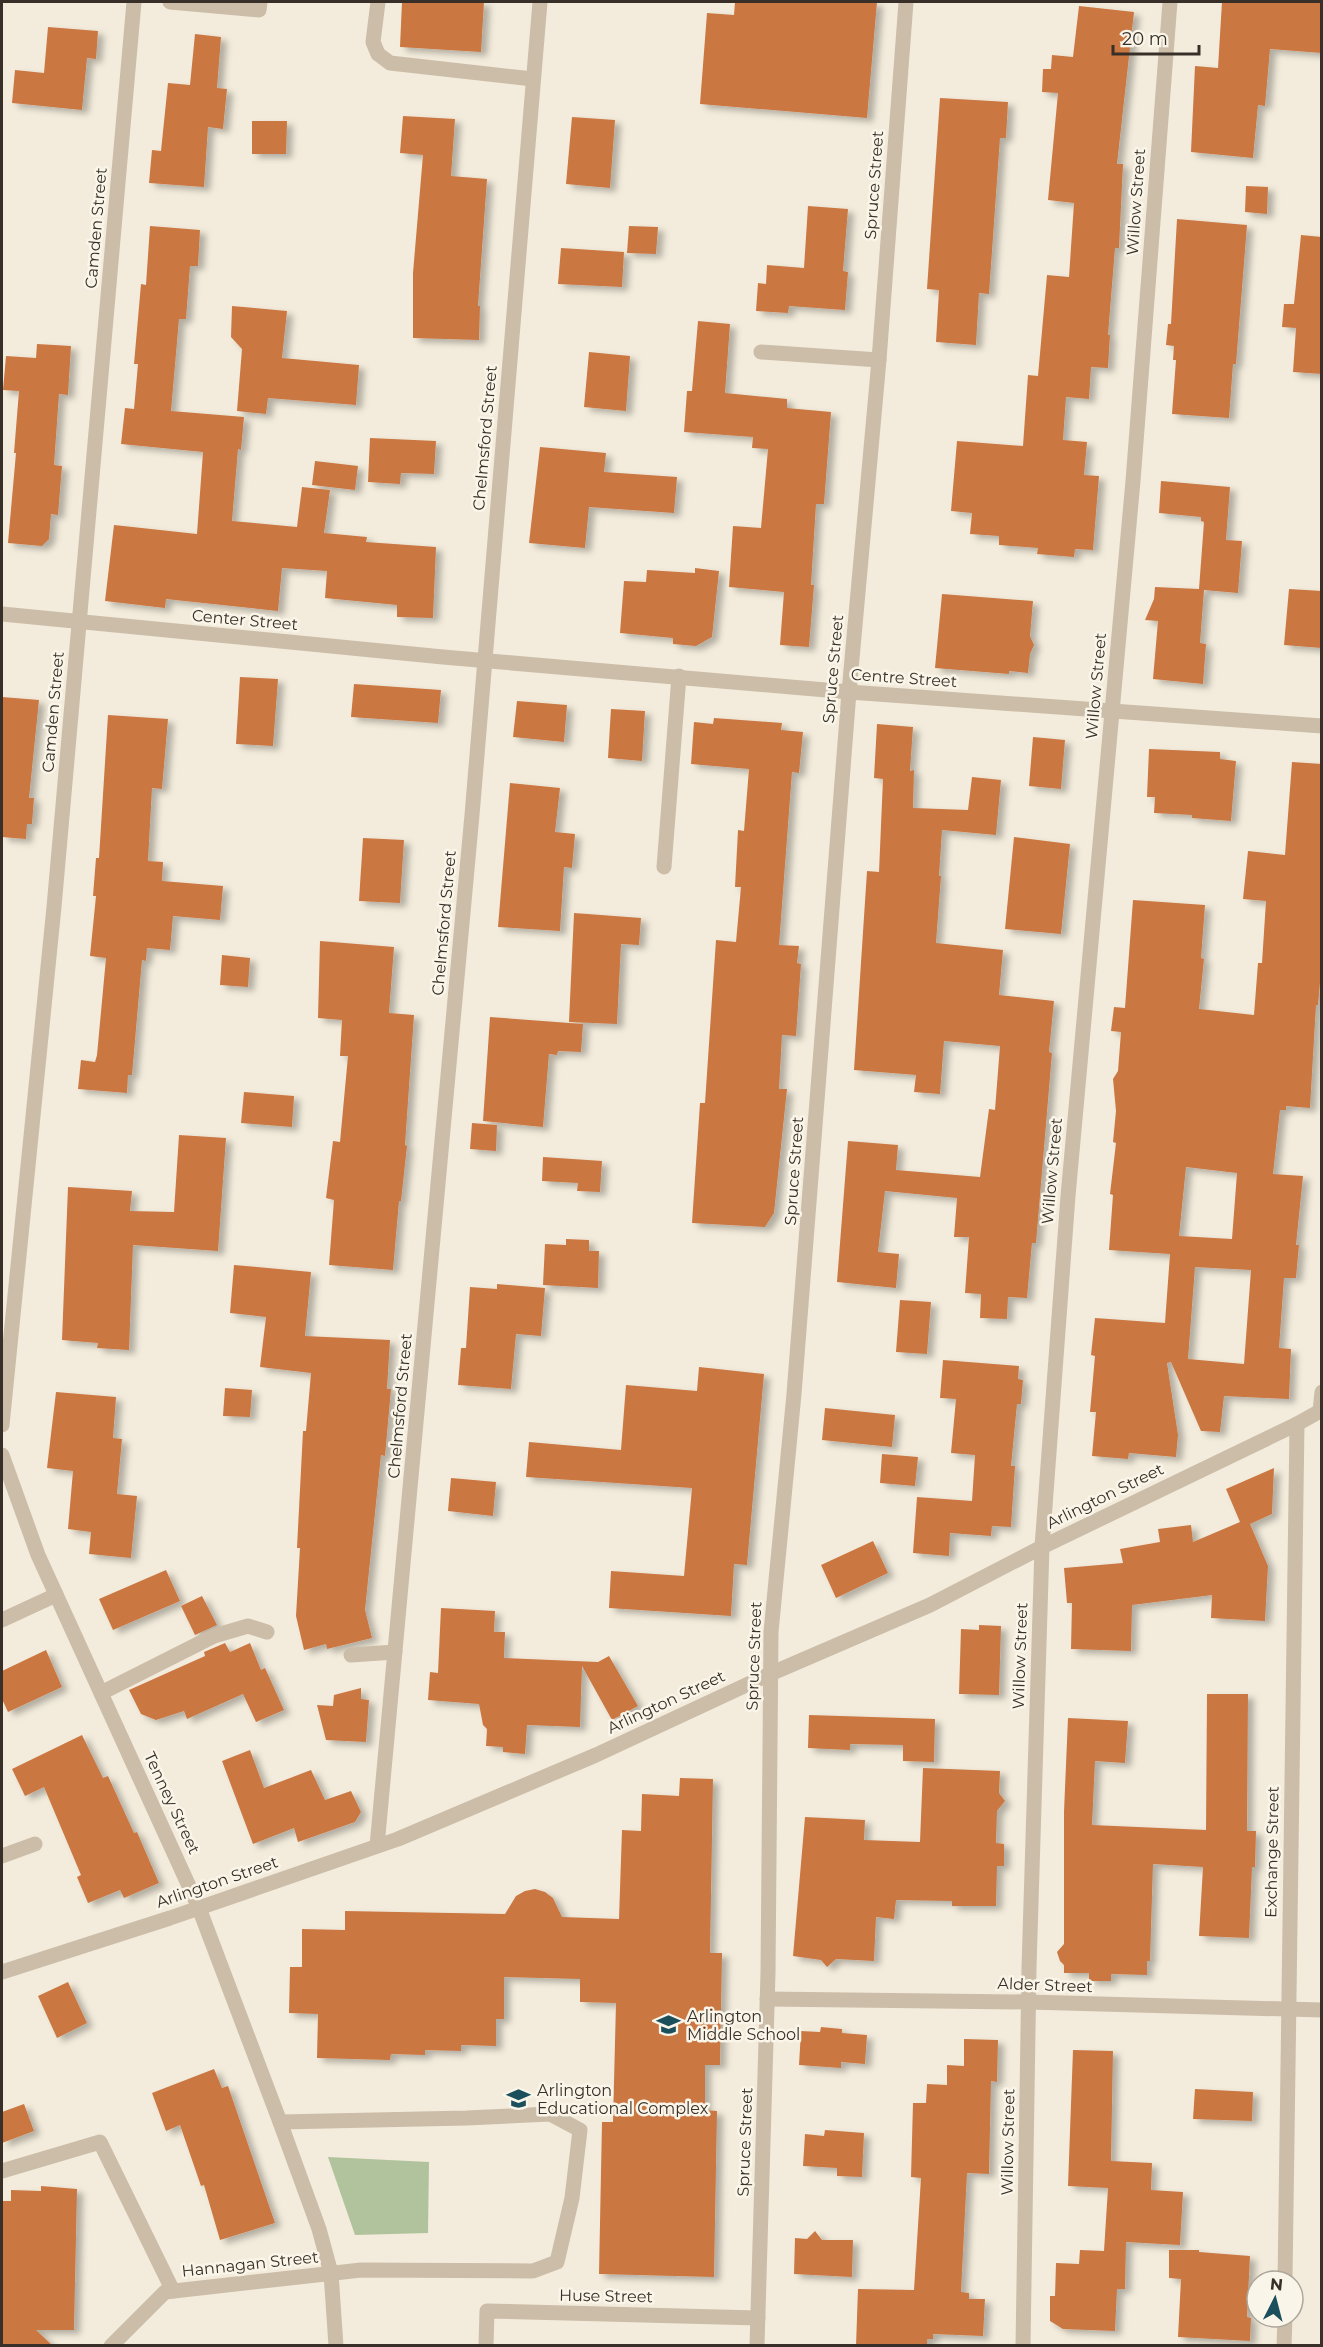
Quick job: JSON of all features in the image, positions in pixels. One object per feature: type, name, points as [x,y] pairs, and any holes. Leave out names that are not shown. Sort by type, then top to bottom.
[{"type":"street","name":"Camden Street","points":[[2,1425],[51,930],[134,2]]},
{"type":"street","points":[[170,2],[259,10],[260,2]]},
{"type":"street","points":[[378,2],[374,42],[378,54],[390,63],[533,80]]},
{"type":"street","name":"Chelmsford Street","points":[[377,1846],[470,838],[540,2]]},
{"type":"street","name":"Spruce Street","points":[[757,2346],[767,1999],[771,1632],[794,1394],[906,2]]},
{"type":"street","name":"Willow Street","points":[[1023,2346],[1028,2002],[1042,1547],[1068,1196],[1133,480],[1170,2]]},
{"type":"street","points":[[761,352],[879,360]]},
{"type":"street","name":"Center Street","points":[[2,614],[484,660]]},
{"type":"street","name":"Centre Street","points":[[484,660],[849,692],[1322,726]]},
{"type":"street","points":[[664,867],[679,676]]},
{"type":"street","points":[[1321,1410],[1322,1392]]},
{"type":"street","name":"Arlington Street","points":[[2,1968],[199,1908],[377,1846],[596,1755],[770,1674],[930,1605],[1042,1547],[1298,1424],[1321,1410]]},
{"type":"street","name":"Exchange Street","points":[[1285,2269],[1298,1424]]},
{"type":"street","name":"Tenney Street","points":[[2,1455],[38,1555],[199,1908],[280,2122],[319,2229],[332,2273],[336,2346]]},
{"type":"street","points":[[2,1620],[56,1595]]},
{"type":"street","points":[[101,1693],[214,1636],[248,1626],[267,1632]]},
{"type":"street","points":[[351,1655],[395,1652]]},
{"type":"street","points":[[2,1856],[35,1844]]},
{"type":"street","name":"Alder Street","points":[[767,1999],[1028,2002],[1322,2010]]},
{"type":"street","name":"Hannagan Street","points":[[173,2291],[361,2270],[533,2271],[557,2262],[572,2198],[580,2130],[550,2114],[280,2122]]},
{"type":"street","points":[[2,2171],[100,2142],[173,2291],[165,2292],[111,2346]]},
{"type":"street","name":"Huse Street","points":[[486,2346],[487,2311],[758,2318]]},
{"type":"street","points":[[1284,2346],[1285,2329]]},
{"type":"green space","points":[[328,2157],[429,2162],[428,2233],[355,2235]]},
{"type":"building","points":[[402,2],[484,2],[481,52],[400,47]]},
{"type":"building","points":[[735,2],[877,2],[867,118],[700,104],[707,13],[734,15]]},
{"type":"building","points":[[1222,2],[1322,2],[1322,53],[1270,49],[1265,106],[1258,105],[1253,158],[1191,152],[1195,66],[1218,68]]},
{"type":"building","points":[[1079,6],[1134,12],[1117,164],[1123,164],[1119,248],[1115,248],[1108,335],[1110,335],[1108,368],[1091,367],[1089,399],[1066,397],[1063,440],[1087,442],[1084,475],[1099,476],[1093,550],[1075,549],[1074,557],[1037,554],[1038,548],[999,545],[999,536],[970,534],[972,513],[951,511],[957,441],[1023,446],[1028,375],[1038,376],[1047,275],[1069,277],[1074,203],[1048,200],[1058,93],[1042,92],[1043,69],[1051,69],[1052,55],[1073,57]]},
{"type":"building","points":[[48,27],[98,31],[96,59],[87,58],[82,110],[12,103],[15,70],[44,73]]},
{"type":"building","points":[[195,34],[221,37],[217,88],[227,89],[223,129],[208,127],[204,187],[149,183],[152,150],[161,151],[168,83],[190,85]]},
{"type":"building","points":[[940,98],[1008,102],[1006,138],[1000,138],[989,294],[979,293],[976,345],[936,342],[939,290],[927,289]]},
{"type":"building","points":[[403,116],[455,119],[451,176],[487,179],[478,306],[480,306],[479,340],[413,338],[413,273],[423,155],[400,153]]},
{"type":"building","points":[[572,117],[615,120],[610,188],[566,184]]},
{"type":"building","points":[[252,121],[287,121],[286,154],[252,154]]},
{"type":"building","points":[[1246,186],[1268,187],[1267,214],[1245,212]]},
{"type":"building","points":[[808,206],[848,209],[843,271],[848,272],[845,310],[789,306],[788,313],[756,311],[758,283],[766,284],[767,265],[804,268]]},
{"type":"building","points":[[1177,219],[1247,225],[1236,364],[1233,364],[1229,418],[1172,414],[1176,360],[1173,360],[1174,346],[1166,345],[1168,324],[1171,324]]},
{"type":"building","points":[[150,226],[200,230],[198,266],[190,266],[186,319],[179,319],[171,411],[244,417],[241,450],[238,449],[232,521],[297,527],[302,487],[330,490],[324,533],[367,537],[366,542],[436,547],[433,618],[397,617],[397,605],[325,598],[327,571],[282,568],[278,611],[166,599],[165,608],[105,601],[114,525],[197,534],[203,452],[121,444],[125,408],[134,409],[138,364],[134,364],[141,284],[146,285]]},
{"type":"building","points":[[629,226],[658,227],[656,254],[627,253]]},
{"type":"building","points":[[1301,235],[1322,237],[1322,374],[1293,372],[1296,328],[1282,327],[1284,304],[1294,304]]},
{"type":"building","points":[[561,248],[624,252],[622,287],[558,284]]},
{"type":"building","points":[[232,306],[287,311],[282,358],[359,365],[356,405],[268,398],[266,414],[237,411],[242,349],[231,337]]},
{"type":"building","points":[[698,321],[730,324],[725,393],[787,399],[787,408],[831,412],[824,504],[816,504],[811,585],[814,585],[809,647],[780,645],[784,592],[729,587],[733,526],[761,528],[768,449],[752,448],[753,437],[684,432],[687,391],[692,391]]},
{"type":"building","points":[[37,344],[71,346],[68,395],[59,394],[54,465],[62,466],[58,515],[51,514],[49,539],[42,546],[8,543],[19,391],[3,390],[6,356],[36,358]]},
{"type":"building","points":[[589,352],[630,356],[626,411],[584,407]]},
{"type":"building","points":[[370,438],[436,441],[434,474],[401,473],[400,484],[368,482]]},
{"type":"building","points":[[540,447],[606,453],[604,472],[677,477],[674,513],[589,507],[585,548],[529,543]]},
{"type":"building","points":[[315,461],[358,466],[355,490],[312,485]]},
{"type":"building","points":[[1161,481],[1230,487],[1226,540],[1242,541],[1238,593],[1204,590],[1200,643],[1206,644],[1203,684],[1153,679],[1158,621],[1145,620],[1154,599],[1155,587],[1199,589],[1204,522],[1201,521],[1201,517],[1159,513]]},
{"type":"building","points":[[695,568],[719,571],[712,637],[696,646],[673,644],[673,638],[620,633],[624,581],[646,582],[647,570],[695,573]]},
{"type":"building","points":[[1289,589],[1322,591],[1322,648],[1284,645]]},
{"type":"building","points":[[942,594],[1033,601],[1030,636],[1034,645],[1030,654],[1028,673],[1009,671],[1009,674],[935,668]]},
{"type":"building","points":[[240,677],[278,679],[273,746],[236,744]]},
{"type":"building","points":[[354,684],[441,690],[438,723],[351,717]]},
{"type":"building","points":[[2,697],[39,700],[29,798],[34,798],[32,824],[27,824],[26,839],[2,837]]},
{"type":"building","points":[[517,701],[567,705],[564,742],[513,737]]},
{"type":"building","points":[[611,709],[645,711],[642,761],[608,758]]},
{"type":"building","points":[[108,715],[168,719],[162,789],[152,788],[148,861],[163,862],[162,881],[223,886],[220,920],[173,916],[170,950],[147,948],[146,961],[142,960],[132,1075],[128,1075],[127,1093],[78,1089],[81,1060],[95,1062],[97,1055],[106,958],[90,956]]},
{"type":"building","points":[[714,718],[782,723],[781,730],[803,732],[799,773],[792,772],[779,945],[799,946],[797,963],[801,964],[796,1036],[782,1035],[779,1089],[787,1089],[774,1213],[765,1227],[692,1223],[700,1103],[705,1103],[716,940],[736,942],[741,887],[735,887],[738,830],[744,831],[749,769],[691,764],[694,722],[713,724]]},
{"type":"building","points":[[877,724],[913,727],[910,771],[914,770],[913,808],[968,810],[972,777],[1001,780],[996,835],[942,830],[936,943],[1003,950],[999,995],[1054,1001],[1049,1052],[1052,1053],[1036,1243],[1032,1243],[1027,1298],[1008,1297],[1007,1319],[980,1318],[981,1294],[965,1293],[969,1237],[954,1237],[957,1198],[885,1191],[878,1252],[899,1254],[896,1288],[837,1282],[848,1141],[898,1145],[896,1170],[980,1177],[989,1109],[995,1110],[1000,1046],[944,1041],[940,1094],[914,1092],[916,1075],[854,1070],[867,871],[879,872],[883,779],[874,778]]},
{"type":"building","points":[[1033,737],[1065,740],[1061,789],[1029,786]]},
{"type":"building","points":[[1149,749],[1220,752],[1220,759],[1236,761],[1231,821],[1192,818],[1192,815],[1154,813],[1155,797],[1147,797]]},
{"type":"building","points":[[1292,762],[1322,764],[1322,959],[1318,1005],[1316,1005],[1310,1108],[1286,1106],[1286,1110],[1280,1110],[1273,1174],[1303,1176],[1296,1245],[1299,1245],[1296,1278],[1284,1278],[1279,1348],[1291,1349],[1289,1399],[1224,1396],[1220,1432],[1201,1431],[1171,1362],[1167,1363],[1178,1435],[1176,1457],[1129,1453],[1128,1459],[1092,1456],[1096,1412],[1090,1412],[1095,1356],[1091,1355],[1095,1318],[1165,1323],[1170,1254],[1109,1250],[1113,1195],[1110,1194],[1116,1143],[1113,1142],[1116,1111],[1113,1079],[1118,1071],[1121,1032],[1111,1031],[1114,1007],[1125,1008],[1133,900],[1205,905],[1201,958],[1204,959],[1199,1009],[1254,1015],[1258,963],[1262,963],[1266,901],[1243,899],[1248,851],[1285,855]],"holes":[[[1186,1167],[1237,1173],[1232,1239],[1179,1236]],[[1195,1267],[1251,1270],[1244,1364],[1188,1359]]]},
{"type":"building","points":[[510,783],[560,788],[555,832],[575,834],[572,868],[564,867],[560,931],[498,927]]},
{"type":"building","points":[[1014,837],[1070,844],[1061,934],[1005,929]]},
{"type":"building","points":[[363,838],[404,840],[400,903],[359,901]]},
{"type":"building","points":[[574,913],[641,918],[639,945],[621,944],[617,1024],[569,1022]]},
{"type":"building","points":[[320,941],[394,947],[389,1013],[414,1015],[405,1145],[407,1146],[393,1270],[329,1265],[334,1200],[326,1198],[333,1141],[340,1142],[348,1056],[340,1056],[342,1020],[318,1018]]},
{"type":"building","points":[[222,955],[250,958],[248,987],[220,985]]},
{"type":"building","points":[[490,1017],[583,1024],[581,1052],[558,1051],[557,1055],[549,1054],[543,1127],[483,1121]]},
{"type":"building","points":[[244,1092],[294,1096],[292,1127],[241,1123]]},
{"type":"building","points":[[472,1123],[497,1125],[496,1151],[470,1149]]},
{"type":"building","points":[[179,1135],[226,1138],[218,1251],[133,1245],[129,1350],[97,1348],[98,1343],[62,1340],[68,1187],[132,1191],[130,1211],[174,1212]]},
{"type":"building","points":[[543,1157],[602,1161],[600,1192],[577,1191],[578,1183],[542,1181]]},
{"type":"building","points":[[566,1239],[589,1240],[589,1251],[599,1251],[598,1288],[543,1285],[545,1244],[566,1245]]},
{"type":"building","points":[[234,1265],[311,1272],[305,1336],[390,1340],[387,1389],[391,1389],[385,1456],[381,1455],[365,1610],[372,1638],[327,1649],[326,1644],[304,1650],[296,1616],[300,1548],[297,1548],[303,1431],[306,1431],[311,1373],[260,1367],[266,1317],[230,1313]]},
{"type":"building","points":[[497,1284],[545,1288],[541,1336],[516,1334],[511,1389],[458,1385],[461,1348],[466,1348],[470,1287],[497,1289]]},
{"type":"building","points":[[900,1300],[931,1302],[927,1354],[896,1352]]},
{"type":"building","points":[[943,1360],[1019,1366],[1018,1379],[1023,1380],[1021,1404],[1017,1404],[1011,1466],[1015,1466],[1011,1527],[992,1526],[991,1536],[950,1533],[949,1556],[913,1553],[917,1497],[972,1501],[975,1455],[951,1453],[956,1399],[940,1398]]},
{"type":"building","points":[[699,1367],[764,1374],[747,1565],[734,1564],[731,1616],[609,1608],[611,1571],[684,1576],[692,1488],[526,1477],[529,1442],[621,1450],[626,1385],[697,1391]]},
{"type":"building","points":[[225,1388],[252,1390],[250,1417],[223,1416]]},
{"type":"building","points":[[56,1392],[116,1397],[113,1438],[122,1439],[117,1494],[137,1496],[131,1558],[89,1554],[91,1532],[68,1529],[73,1471],[47,1468]]},
{"type":"building","points":[[825,1408],[895,1415],[892,1447],[822,1440]]},
{"type":"building","points":[[882,1454],[918,1457],[915,1486],[880,1483]]},
{"type":"building","points":[[1274,1468],[1272,1514],[1250,1524],[1268,1566],[1265,1621],[1211,1618],[1212,1595],[1132,1605],[1131,1651],[1071,1649],[1072,1603],[1067,1603],[1064,1568],[1123,1563],[1120,1549],[1160,1542],[1158,1529],[1191,1525],[1193,1542],[1240,1522],[1226,1489]]},
{"type":"building","points":[[451,1478],[496,1482],[493,1516],[448,1511]]},
{"type":"building","points":[[873,1541],[888,1573],[836,1598],[821,1565]]},
{"type":"building","points":[[166,1570],[180,1601],[113,1630],[99,1599]]},
{"type":"building","points":[[202,1596],[217,1625],[195,1635],[181,1606]]},
{"type":"building","points":[[441,1608],[495,1611],[494,1632],[505,1632],[504,1658],[598,1662],[609,1656],[638,1706],[612,1720],[582,1666],[580,1727],[527,1725],[525,1754],[503,1752],[503,1747],[486,1746],[487,1729],[483,1725],[479,1704],[428,1700],[430,1672],[438,1673]]},
{"type":"building","points":[[979,1625],[1001,1626],[999,1695],[959,1694],[961,1629],[979,1630]]},
{"type":"building","points":[[225,1643],[230,1652],[250,1643],[261,1670],[265,1668],[284,1710],[256,1722],[243,1694],[187,1719],[184,1711],[156,1720],[141,1714],[129,1690],[205,1656],[204,1652]]},
{"type":"building","points":[[46,1650],[62,1687],[8,1712],[2,1699],[2,1671]]},
{"type":"building","points":[[361,1688],[361,1699],[369,1700],[366,1742],[326,1740],[317,1705],[333,1706],[334,1695]]},
{"type":"building","points":[[1207,1694],[1248,1694],[1247,1831],[1256,1831],[1249,1938],[1199,1936],[1203,1867],[1153,1864],[1150,1961],[1147,1961],[1147,1975],[1111,1974],[1111,1981],[1089,1981],[1089,1973],[1064,1973],[1064,1965],[1057,1952],[1064,1944],[1064,1812],[1068,1718],[1128,1721],[1125,1763],[1095,1761],[1092,1825],[1206,1830]]},
{"type":"building","points":[[809,1715],[935,1719],[934,1762],[903,1761],[903,1745],[850,1744],[850,1750],[808,1748]]},
{"type":"building","points":[[82,1735],[103,1778],[108,1776],[134,1833],[137,1832],[159,1883],[124,1898],[120,1890],[88,1903],[77,1877],[81,1875],[44,1787],[25,1796],[12,1769]]},
{"type":"building","points":[[250,1750],[264,1788],[311,1770],[325,1800],[351,1791],[361,1812],[355,1822],[298,1842],[294,1828],[253,1844],[222,1761]]},
{"type":"building","points":[[923,1768],[1000,1771],[999,1793],[1005,1801],[997,1811],[996,1843],[1004,1844],[1004,1866],[997,1866],[996,1906],[952,1906],[952,1901],[896,1900],[894,1919],[876,1917],[874,1961],[836,1959],[827,1967],[821,1960],[793,1956],[805,1817],[865,1820],[864,1840],[920,1842]]},
{"type":"building","points":[[680,1778],[713,1779],[710,1953],[722,1953],[720,2065],[705,2065],[705,2110],[717,2111],[714,2277],[599,2274],[602,2122],[613,2122],[616,2003],[580,2002],[580,1979],[504,1977],[504,2019],[496,2019],[496,2046],[461,2045],[461,2051],[425,2050],[425,2055],[391,2054],[390,2060],[317,2058],[318,2014],[289,2013],[290,1967],[302,1967],[302,1929],[345,1930],[345,1911],[505,1914],[516,1896],[535,1889],[553,1898],[562,1917],[619,1919],[622,1830],[641,1831],[642,1794],[679,1796]]},
{"type":"building","points":[[68,1982],[87,2023],[57,2038],[38,1996]]},
{"type":"building","points":[[821,2027],[842,2029],[842,2033],[867,2035],[865,2064],[841,2062],[841,2068],[799,2065],[801,2031],[820,2032]]},
{"type":"building","points":[[964,2039],[998,2040],[997,2082],[991,2081],[989,2174],[967,2173],[961,2292],[969,2293],[969,2299],[985,2299],[983,2336],[933,2334],[933,2339],[927,2339],[927,2346],[856,2346],[858,2289],[914,2290],[921,2178],[911,2177],[913,2103],[926,2103],[927,2084],[947,2085],[947,2065],[964,2066]]},
{"type":"building","points":[[1073,2050],[1113,2051],[1111,2161],[1152,2163],[1151,2190],[1183,2192],[1180,2245],[1126,2242],[1125,2289],[1117,2289],[1115,2331],[1063,2329],[1050,2321],[1050,2296],[1055,2296],[1056,2263],[1079,2264],[1080,2250],[1104,2251],[1108,2188],[1068,2186]]},
{"type":"building","points":[[214,2069],[222,2088],[228,2086],[275,2223],[220,2240],[204,2185],[201,2186],[180,2125],[166,2131],[152,2093]]},
{"type":"building","points":[[1195,2089],[1253,2092],[1252,2121],[1193,2119]]},
{"type":"building","points":[[24,2104],[34,2131],[2,2143],[2,2112]]},
{"type":"building","points":[[825,2130],[864,2133],[862,2177],[837,2176],[837,2168],[803,2166],[805,2134],[824,2136]]},
{"type":"building","points":[[41,2186],[77,2189],[74,2330],[36,2330],[53,2346],[2,2346],[2,2201],[11,2201],[11,2190],[41,2191]]},
{"type":"building","points":[[815,2231],[822,2240],[853,2240],[852,2277],[794,2274],[795,2238],[807,2239]]},
{"type":"building","points":[[1169,2250],[1199,2250],[1199,2252],[1250,2256],[1249,2269],[1245,2269],[1245,2329],[1251,2329],[1250,2341],[1178,2337],[1181,2279],[1169,2278]]},
{"type":"place","name":"Arlington Middle School","points":[[669,2025]]},
{"type":"place","name":"Arlington Educational Complex","points":[[519,2099]]}]
